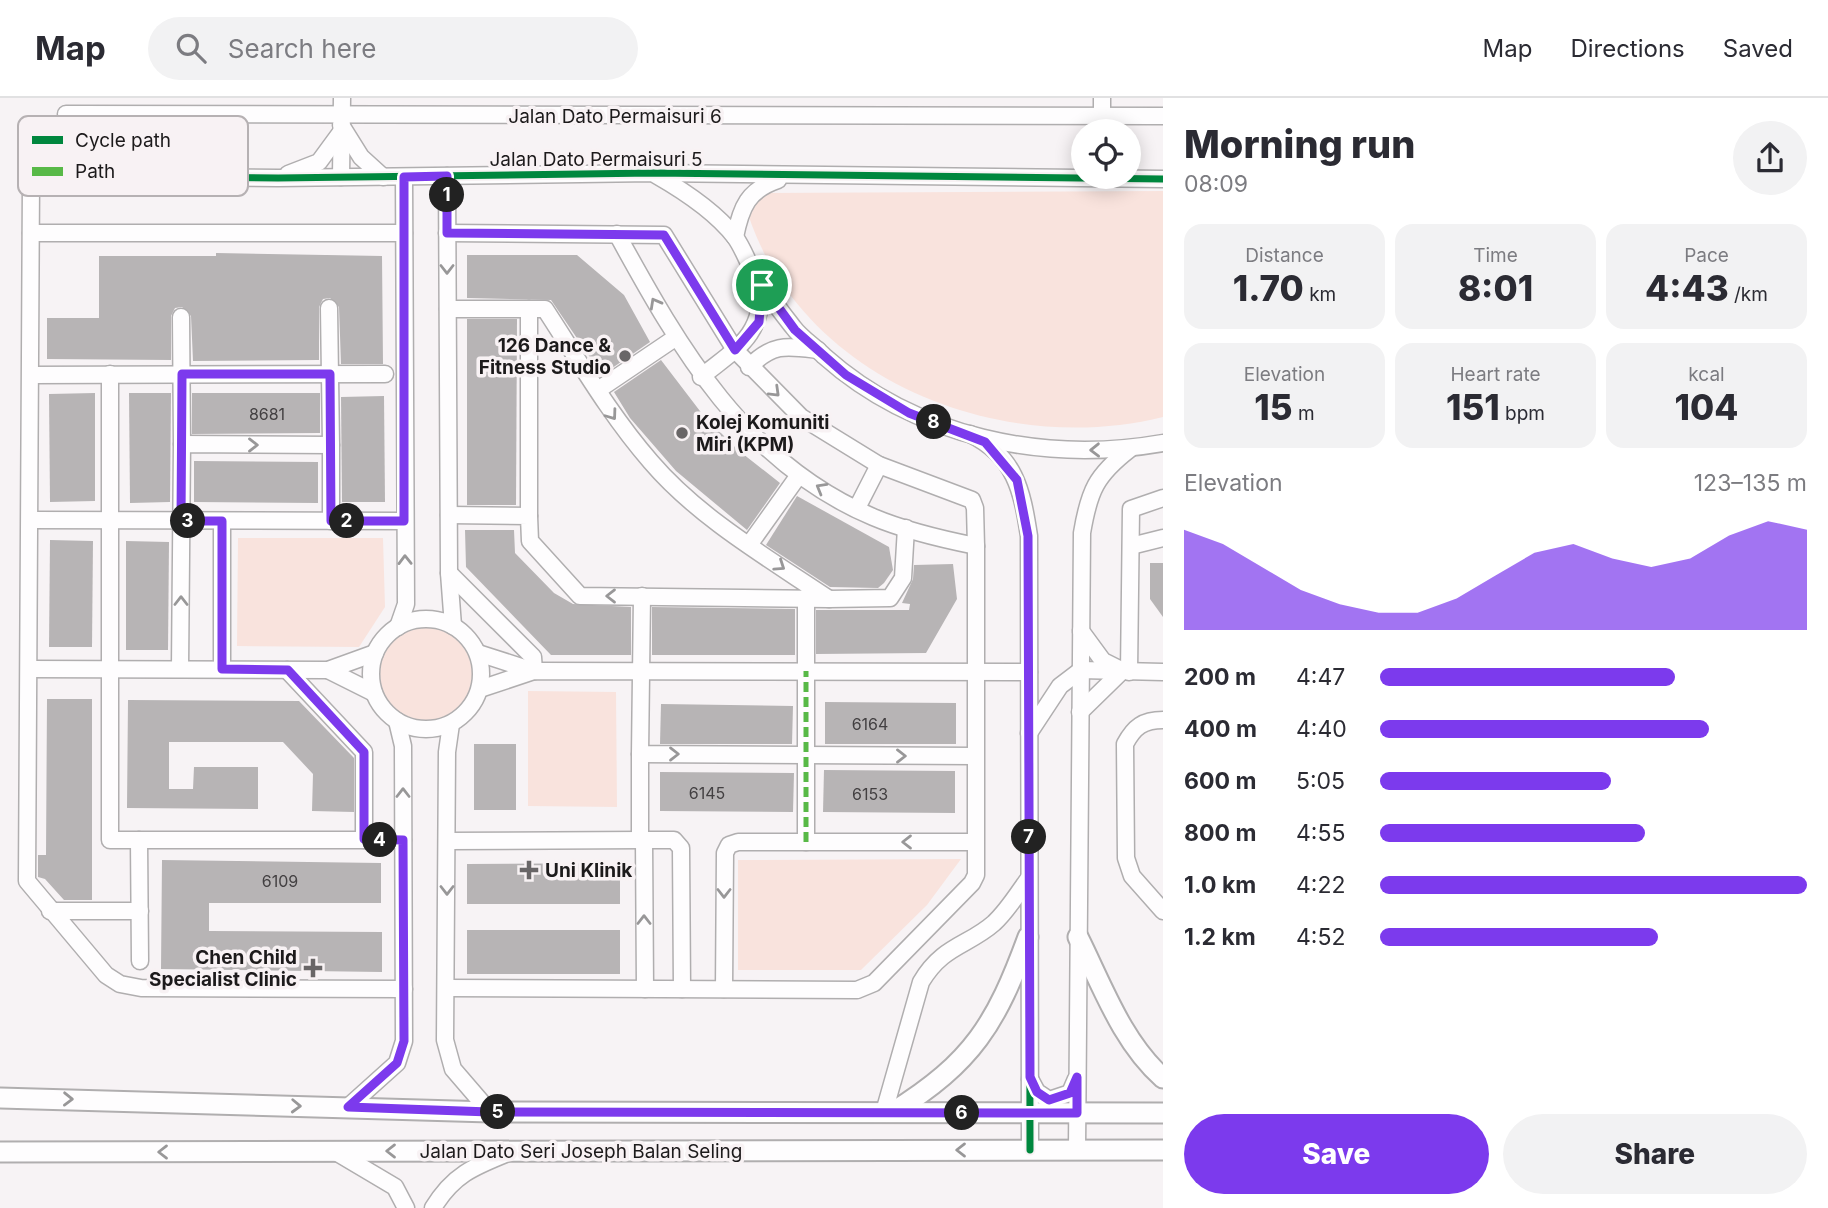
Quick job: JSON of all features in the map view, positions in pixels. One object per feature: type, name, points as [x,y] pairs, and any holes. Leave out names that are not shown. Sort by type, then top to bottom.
[{"type":"main road","points":[[888,1112],[935,1086],[962,1062],[988,1026],[1011,985],[1028,937]]},
{"type":"main road","points":[[1078,937],[1119,1020],[1147,1065],[1163,1078]]},
{"type":"main road","name":"Jalan Dato Seri Joseph Balan Seling","points":[[0,1098],[490,1112],[1163,1114]]},
{"type":"main road","name":"Jalan Dato Seri Joseph Balan Seling","points":[[0,1152],[1163,1150]]},
{"type":"street","points":[[341,177],[342,98]]},
{"type":"street","points":[[1043,98],[1043,116]]},
{"type":"street","points":[[1102,98],[1102,116]]},
{"type":"street","name":"Jalan Dato Permaisuri 6","points":[[66,114],[121,116]]},
{"type":"street","name":"Jalan Dato Permaisuri 6","points":[[248,121],[341,124],[1163,116]]},
{"type":"street","points":[[341,124],[361,157],[383,177]]},
{"type":"street","points":[[278,178],[319,162],[341,124]]},
{"type":"street","points":[[653,173],[702,205],[735,237],[762,285],[795,330],[846,375],[909,413],[1003,444],[1044,449],[1130,449],[1163,443]]},
{"type":"street","name":"Jalan Dato Permaisuri 5","points":[[248,178],[653,173],[1163,179]]},
{"type":"street","points":[[447,176],[449,573],[453,626]]},
{"type":"street","points":[[735,237],[740,214],[749,195],[761,186],[789,176]]},
{"type":"street","points":[[398,626],[406,604],[404,177]]},
{"type":"street","name":"Jalan Dato Permaisuri 5","points":[[31,196],[32,233]]},
{"type":"street","points":[[404,233],[32,233],[26,873],[31,888],[50,911],[106,975],[120,984],[141,988],[404,989]]},
{"type":"street","points":[[446,988],[866,988],[972,883],[976,875],[975,508],[972,500],[879,465],[801,416],[735,350],[664,235],[447,233]]},
{"type":"street","points":[[617,234],[701,377],[750,434],[799,475],[857,508],[906,528],[975,546]]},
{"type":"street","points":[[701,377],[735,350],[759,322],[762,285]]},
{"type":"street","points":[[329,307],[331,521]]},
{"type":"street","points":[[447,309],[545,309],[598,390],[608,410],[653,465],[749,545],[829,598]]},
{"type":"street","points":[[528,309],[530,541],[580,596],[890,598],[903,578],[906,528]]},
{"type":"street","points":[[180,669],[181,317]]},
{"type":"street","points":[[598,390],[676,338]]},
{"type":"street","points":[[749,366],[764,352],[778,347],[818,350]]},
{"type":"street","points":[[110,374],[110,840],[403,840]]},
{"type":"street","points":[[31,375],[385,374]]},
{"type":"street","points":[[970,434],[985,442],[1004,460],[1023,495],[1028,536],[1030,1150]]},
{"type":"street","points":[[182,444],[331,445]]},
{"type":"street","points":[[1077,1150],[1082,533],[1087,502],[1095,482],[1130,449]]},
{"type":"street","points":[[857,508],[879,465]]},
{"type":"street","points":[[749,545],[799,475]]},
{"type":"street","points":[[1080,712],[1125,672],[1132,509],[1163,498]]},
{"type":"street","points":[[449,516],[529,516]]},
{"type":"street","points":[[30,520],[404,521]]},
{"type":"street","points":[[222,521],[222,669]]},
{"type":"street","points":[[1131,546],[1163,538]]},
{"type":"street","points":[[449,573],[533,657],[534,671]]},
{"type":"street","points":[[642,596],[640,754],[645,989]]},
{"type":"street","points":[[806,598],[806,842]]},
{"type":"street","points":[[435,619],[453,626],[468,637],[478,653],[482,671],[480,689],[474,703],[451,724],[433,729],[415,728],[397,721],[383,709],[374,693],[371,666],[375,653],[384,638],[398,626],[416,620],[435,619]]},
{"type":"street","points":[[1081,631],[1103,661],[1125,672]]},
{"type":"street","points":[[29,669],[328,670],[375,653]]},
{"type":"street","points":[[478,653],[534,671]]},
{"type":"street","points":[[288,670],[364,752],[364,839]]},
{"type":"street","points":[[328,670],[374,693]]},
{"type":"street","points":[[1029,734],[1060,686],[1080,670],[1163,672]]},
{"type":"street","points":[[480,689],[534,671],[1029,672]]},
{"type":"street","points":[[1163,720],[1151,720],[1134,728],[1125,744],[1125,768],[1126,858],[1132,876],[1163,911]]},
{"type":"street","points":[[348,1107],[397,1063],[404,1041],[403,746],[397,721]]},
{"type":"street","points":[[451,724],[447,752],[445,1040],[453,1069],[490,1112]]},
{"type":"street","points":[[640,754],[974,757]]},
{"type":"street","points":[[139,839],[140,961]]},
{"type":"street","points":[[447,841],[674,839],[681,848],[682,989]]},
{"type":"street","points":[[724,989],[725,853],[729,845],[738,842],[975,842]]},
{"type":"street","points":[[888,1112],[922,982],[930,967],[970,937],[993,924],[1028,878]]},
{"type":"street","points":[[50,911],[140,911]]},
{"type":"street","points":[[1030,1077],[1037,1092],[1049,1100],[1070,1093],[1077,1077]]},
{"type":"street","points":[[336,1152],[395,1187],[406,1208]]},
{"type":"street","points":[[433,1208],[444,1188],[468,1169],[510,1152]]},
{"type":"shaded area","points":[[1163,191],[1163,417],[1102,427],[1039,426],[976,415],[917,394],[862,363],[815,323],[776,275],[749,217],[762,193]]},
{"type":"shaded area","points":[[238,538],[383,538],[385,607],[359,647],[237,646]]},
{"type":"shaded area","points":[[426,628],[444,631],[459,641],[469,656],[472,674],[469,692],[459,707],[444,717],[426,720],[408,717],[393,707],[383,692],[380,674],[383,656],[393,641],[408,631]]},
{"type":"shaded area","points":[[528,691],[616,692],[617,807],[528,806]]},
{"type":"shaded area","points":[[961,859],[927,905],[861,970],[738,970],[738,860]]},
{"type":"building","points":[[216,253],[382,256],[383,364],[341,364],[339,307],[330,298],[323,299],[319,307],[319,360],[193,361],[191,316],[182,307],[175,308],[171,316],[171,360],[47,359],[47,318],[99,318],[99,256],[216,256]]},
{"type":"building","points":[[467,255],[577,255],[624,295],[650,342],[602,375],[551,300],[467,298]]},
{"type":"building","points":[[467,319],[517,319],[516,505],[467,505]]},
{"type":"building","name":"Kolej Komuniti Miri (KPM)","points":[[661,360],[703,415],[738,450],[780,483],[747,530],[676,471],[630,418],[614,392]]},
{"type":"building","points":[[95,393],[95,501],[50,502],[49,394]]},
{"type":"building","points":[[129,393],[171,393],[170,502],[130,503]]},
{"type":"building","points":[[192,393],[320,393],[320,433],[192,434]]},
{"type":"building","points":[[384,396],[385,502],[342,502],[341,397]]},
{"type":"building","points":[[194,461],[318,462],[318,503],[194,502]]},
{"type":"building","points":[[797,496],[889,547],[893,570],[884,583],[878,588],[830,587],[766,545]]},
{"type":"building","points":[[465,530],[514,530],[515,553],[554,593],[573,604],[631,607],[631,655],[551,655],[466,567]]},
{"type":"building","points":[[50,540],[93,541],[92,647],[49,647]]},
{"type":"building","points":[[126,541],[169,542],[168,650],[126,650]]},
{"type":"building","points":[[1150,563],[1163,563],[1163,617],[1150,599]]},
{"type":"building","points":[[953,564],[957,599],[926,653],[816,654],[816,610],[909,610],[910,604],[902,603],[913,579],[914,565]]},
{"type":"building","points":[[652,607],[795,609],[795,655],[652,655]]},
{"type":"building","points":[[47,699],[92,699],[92,900],[64,900],[45,879],[38,877],[38,855],[46,855]]},
{"type":"building","points":[[128,700],[299,701],[354,758],[354,812],[312,811],[313,774],[283,742],[169,742],[169,789],[193,789],[194,767],[258,767],[258,809],[127,808]]},
{"type":"building","points":[[825,702],[956,703],[956,744],[825,744]]},
{"type":"building","points":[[661,704],[793,706],[792,744],[660,744]]},
{"type":"building","points":[[474,744],[516,744],[516,810],[474,810]]},
{"type":"building","points":[[824,770],[955,771],[955,813],[823,812]]},
{"type":"building","points":[[660,772],[794,773],[793,812],[660,811]]},
{"type":"building","points":[[162,860],[381,863],[381,903],[209,903],[209,931],[382,932],[382,972],[161,969]]},
{"type":"building","points":[[620,863],[620,904],[467,904],[467,864]]},
{"type":"building","points":[[467,930],[620,930],[620,974],[467,974]]},
{"type":"marked path","points":[[806,671],[806,842]]},
{"type":"cycle path","points":[[248,178],[653,173],[1163,179]]},
{"type":"cycle path","points":[[970,434],[997,453],[1014,476],[1029,536],[1030,1150]]},
{"type":"place","name":"126 Dance & Fitness Studio","points":[[625,356]]},
{"type":"place","name":"Kolej Komuniti Miri (KPM)","points":[[682,433]]},
{"type":"place","name":"Uni Klinik","points":[[529,870]]},
{"type":"place","name":"Chen Child Specialist Clinic","points":[[313,968]]},
{"type":"route","points":[[447,176],[447,233],[664,235],[735,350],[759,322],[762,285],[795,330],[846,375],[909,413],[970,434],[985,442],[1004,460],[1023,495],[1028,536],[1030,1077],[1033,1088],[1042,1097],[1056,1100],[1070,1093],[1077,1077],[1077,1113],[490,1112],[348,1107],[397,1063],[404,1041],[403,840],[364,839],[364,752],[288,670],[222,669],[222,521],[181,521],[182,374],[330,374],[331,521],[404,521],[404,177],[447,176]]}]
